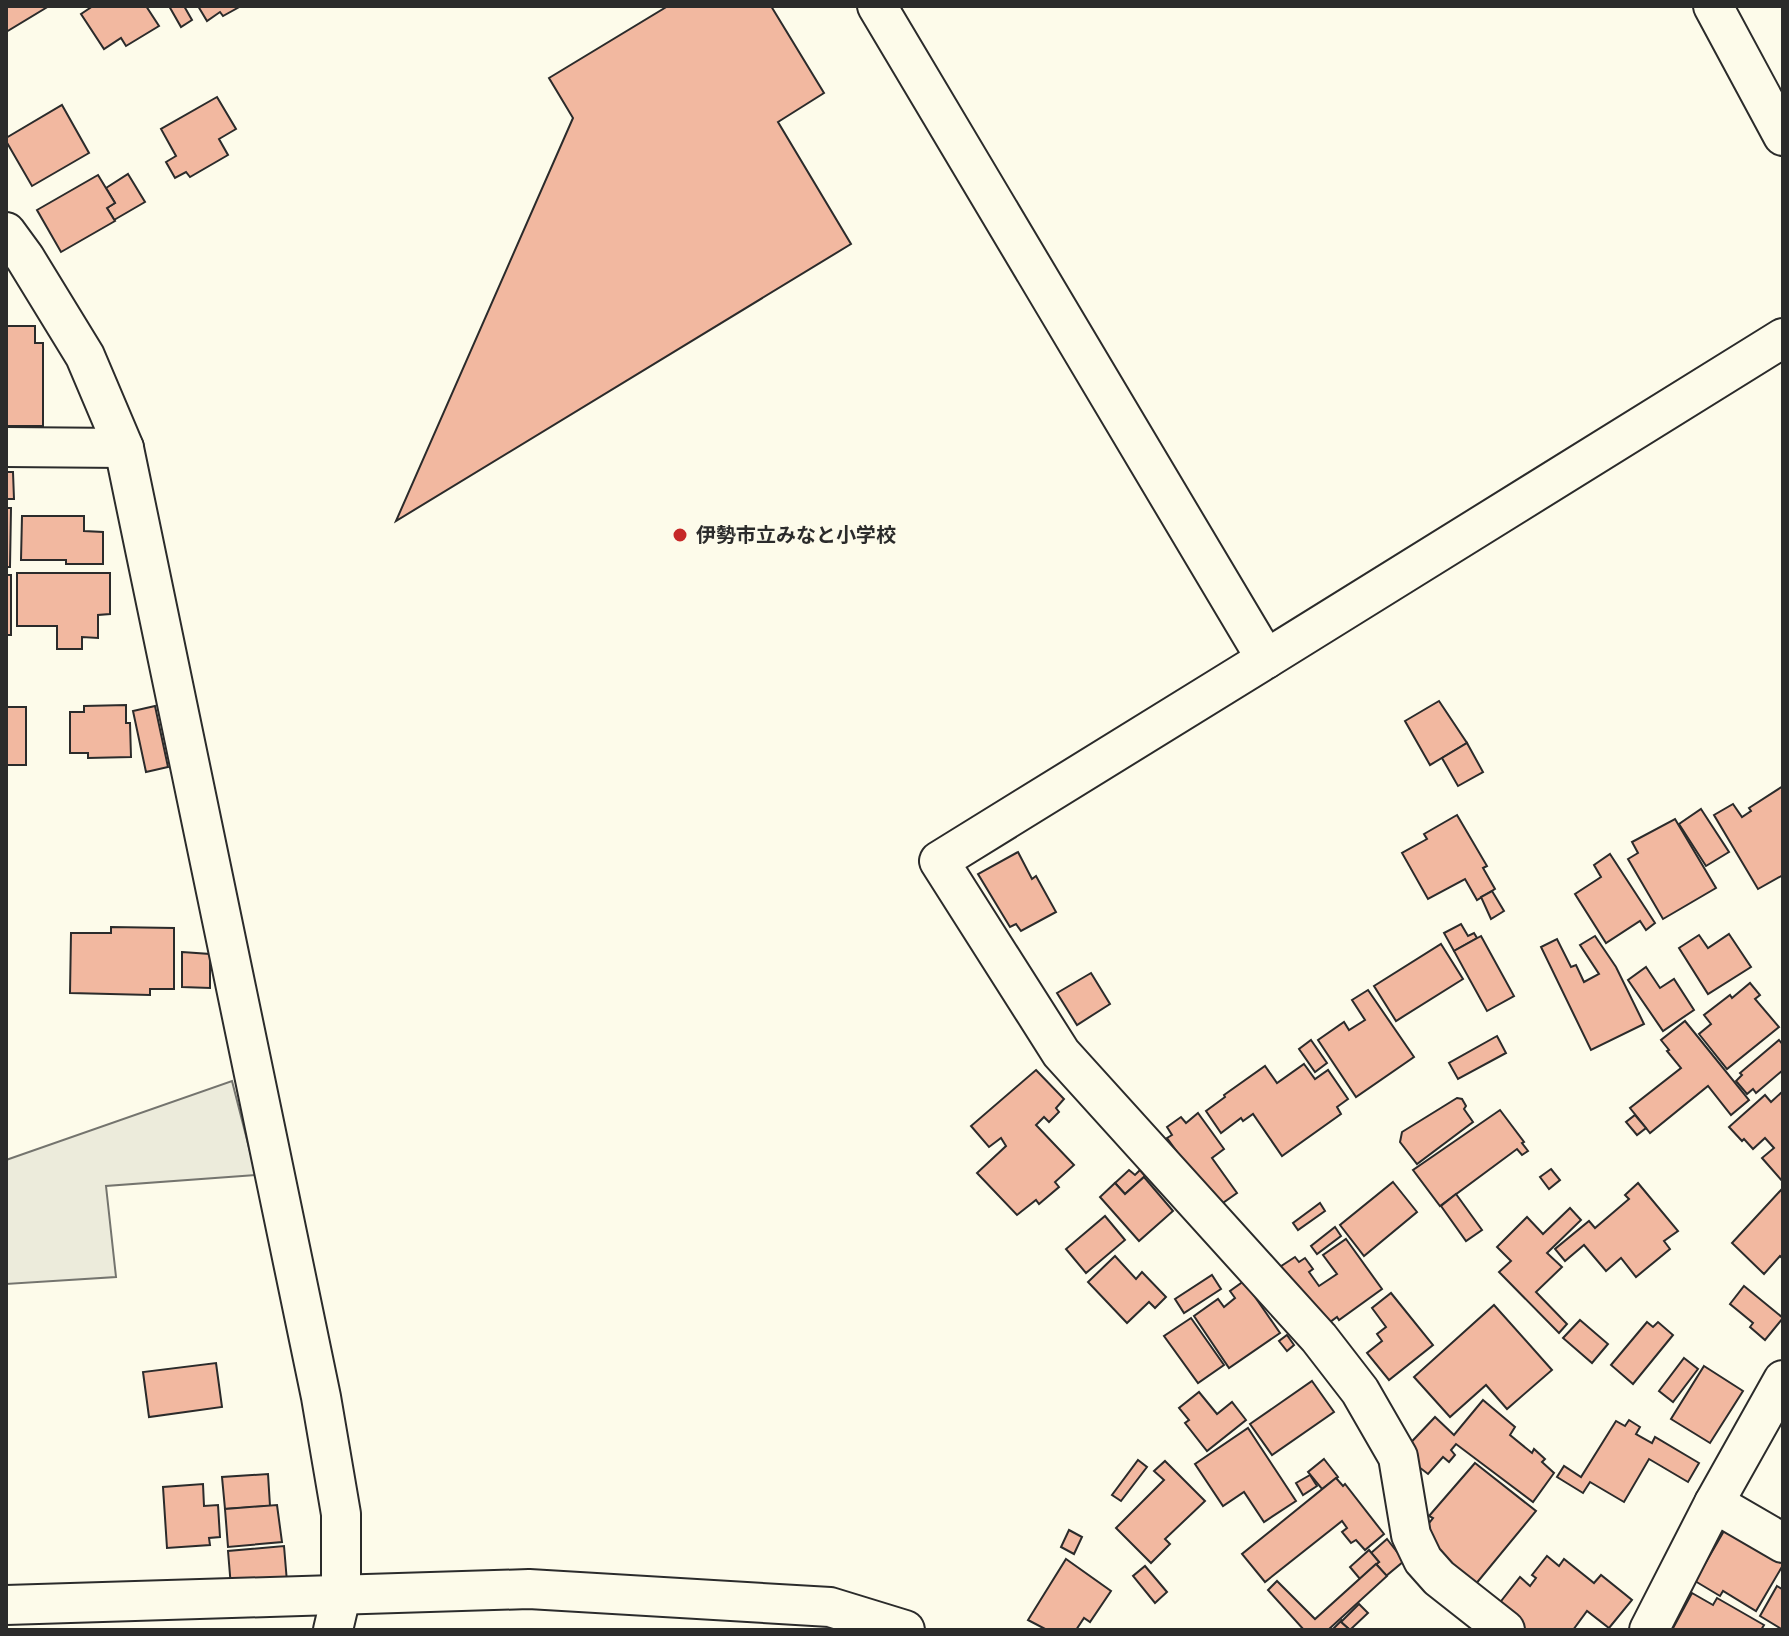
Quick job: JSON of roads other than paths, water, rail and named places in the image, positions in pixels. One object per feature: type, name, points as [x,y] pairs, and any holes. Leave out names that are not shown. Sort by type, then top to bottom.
[{"type":"street","points":[[877,6],[1266,659]]},
{"type":"street","points":[[1713,6],[1783,136]]},
{"type":"street","points":[[6,232],[85,356],[124,448],[321,1397],[341,1514],[337,1613]]},
{"type":"street","points":[[1505,1630],[1439,1578],[1423,1560],[1411,1535],[1398,1457],[1360,1391],[1319,1338],[1061,1053],[939,861],[1783,338]]},
{"type":"street","points":[[6,447],[124,448]]},
{"type":"street","points":[[1649,1630],[1714,1503],[1783,1380]]},
{"type":"street","points":[[1714,1503],[1783,1543]]},
{"type":"street","points":[[6,1605],[337,1613],[529,1589],[830,1607],[905,1630]]},
{"type":"place","name":"伊勢市立みなと小学校","points":[[680,535]]}]
